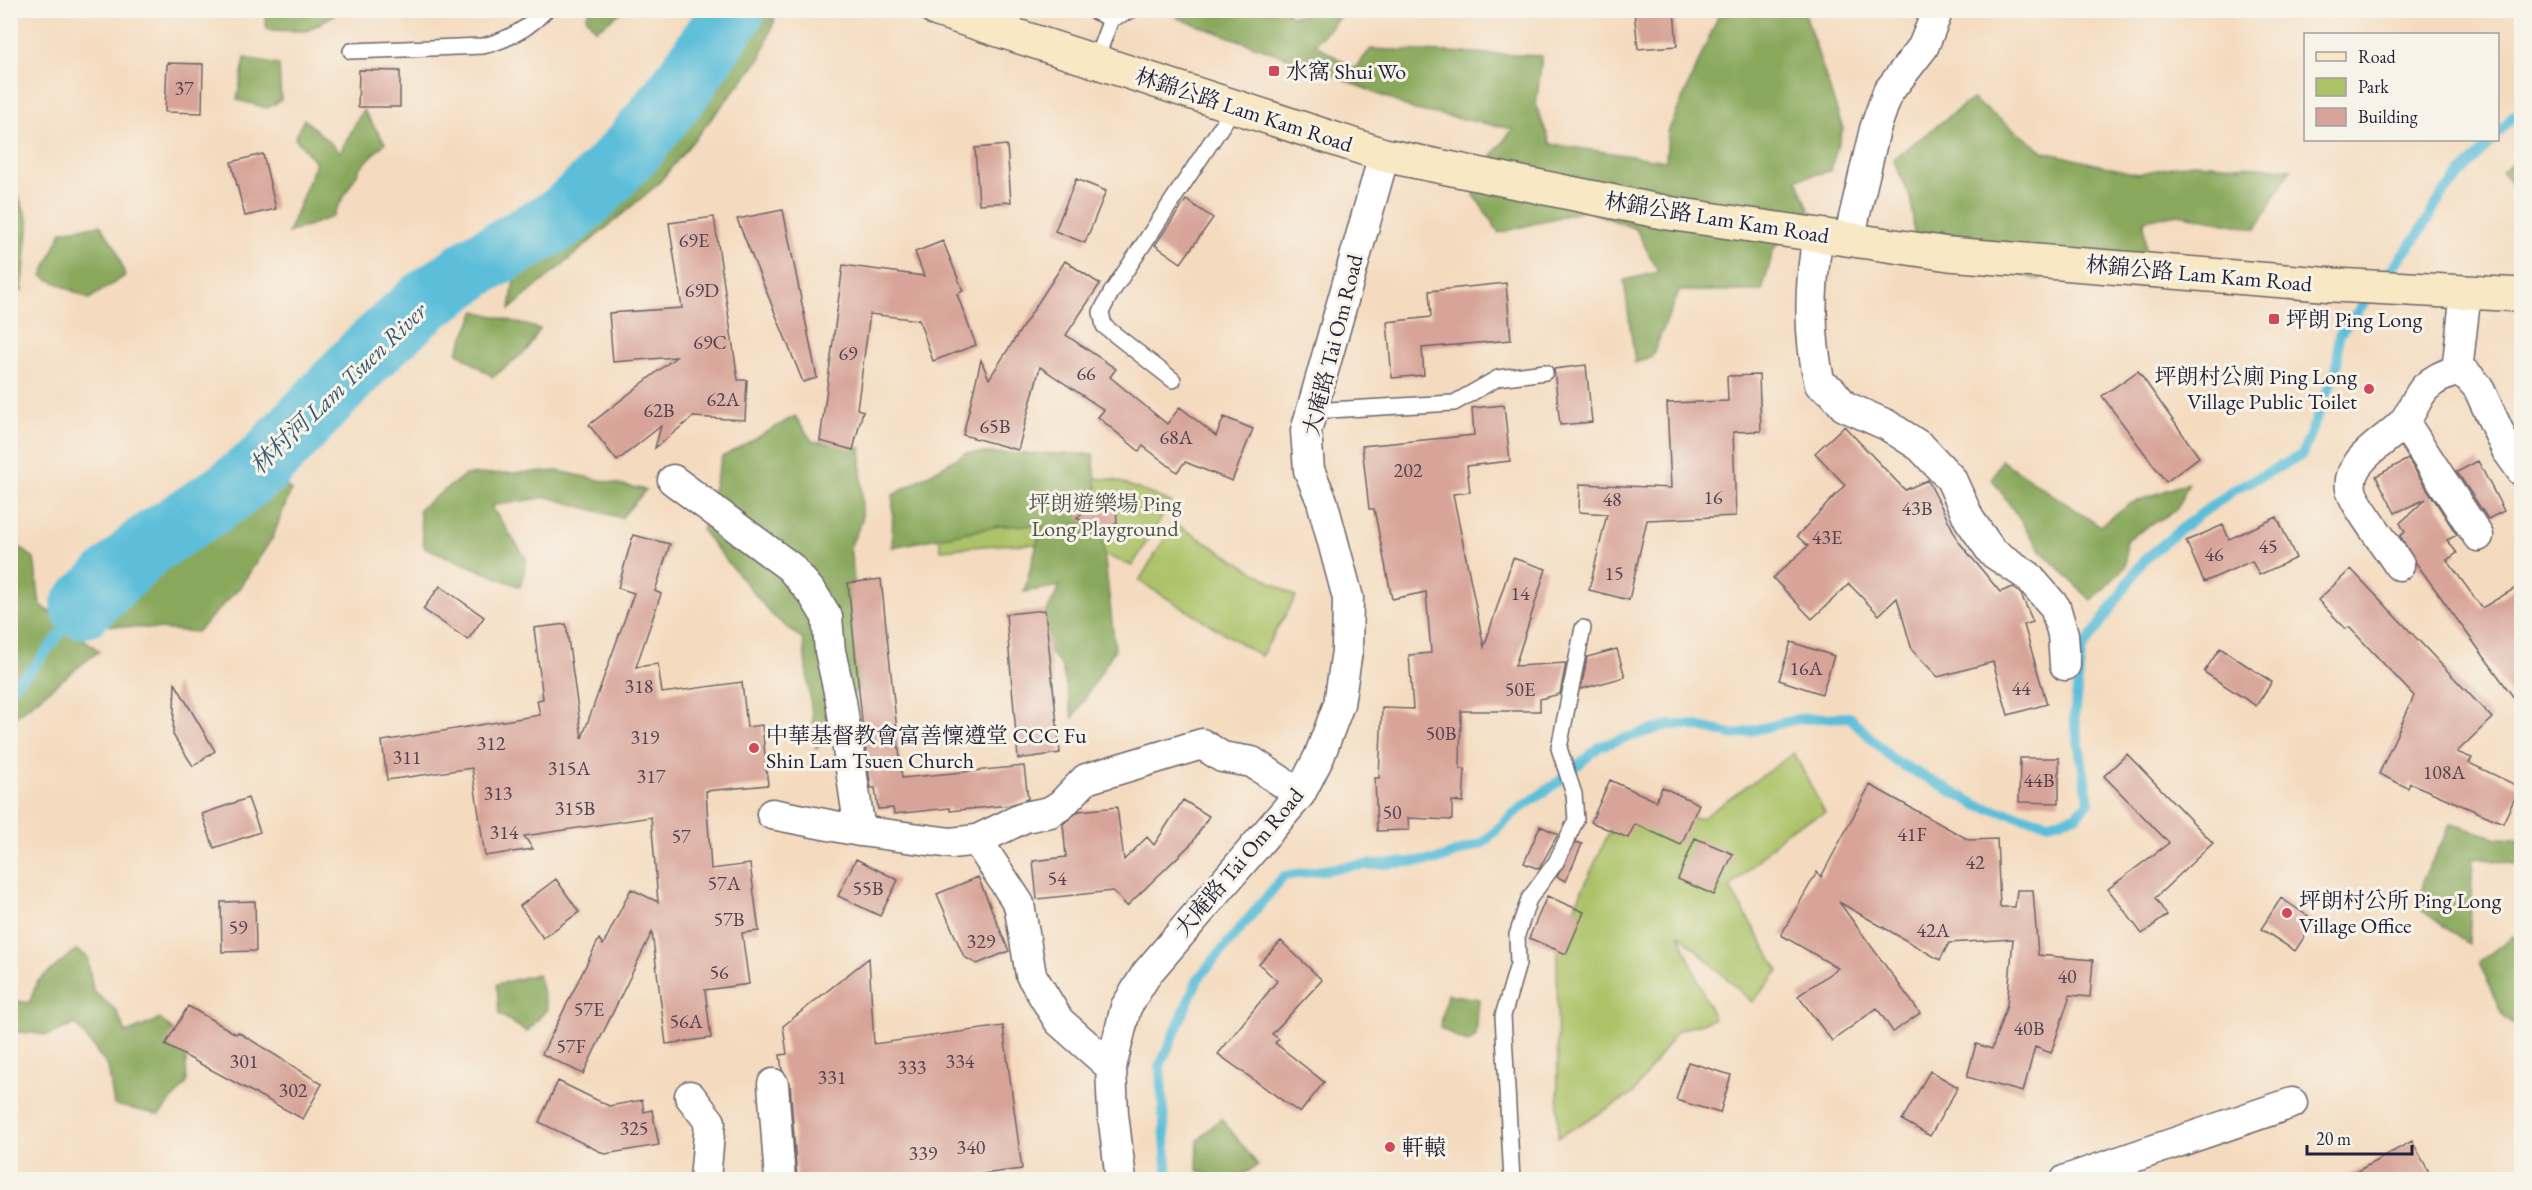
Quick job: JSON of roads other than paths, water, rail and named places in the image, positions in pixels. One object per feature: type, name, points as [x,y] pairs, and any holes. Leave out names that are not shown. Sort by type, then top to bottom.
[{"type":"main road","name":"林錦公路 Lam Kam Road","points":[[937,10],[1384,155],[1668,213],[1949,254],[2334,285],[2522,295]]},
{"type":"street","points":[[1938,10],[1923,47],[1888,92],[1833,237],[1812,280],[1814,358],[1820,384],[1832,391],[1844,406],[1887,425],[1921,447],[1952,479],[1969,519],[1992,552],[2028,576],[2055,607],[2063,634],[2065,665]]},
{"type":"street","name":"大庵路 Tai Om Road","points":[[1121,1179],[1113,1114],[1111,1067],[1126,1007],[1147,973],[1300,794],[1319,757],[1339,704],[1347,651],[1348,598],[1322,501],[1309,470],[1306,431],[1384,155]]},
{"type":"street","points":[[2457,371],[2466,291]]},
{"type":"street","points":[[2399,565],[2365,512],[2355,503],[2350,488],[2351,474],[2359,463],[2404,422],[2424,389],[2444,375],[2457,371],[2467,375],[2478,387],[2507,450],[2522,471]]},
{"type":"street","points":[[2404,422],[2478,536]]},
{"type":"street","points":[[673,480],[790,567],[813,594],[827,617],[830,651],[841,701],[860,831]]},
{"type":"street","points":[[772,814],[860,831],[951,843],[977,840],[1025,817],[1050,812],[1061,805],[1086,779],[1202,744],[1222,757],[1252,762],[1300,794]]},
{"type":"street","points":[[977,840],[1019,904],[1031,975],[1059,1021],[1111,1067]]},
{"type":"street","points":[[773,1084],[780,1179]]},
{"type":"street","points":[[690,1096],[710,1122],[705,1179]]},
{"type":"street","points":[[2066,1179],[2292,1104]]},
{"type":"lane","points":[[351,51],[483,46],[518,34],[546,10]]},
{"type":"lane","points":[[1090,10],[1111,19]]},
{"type":"lane","points":[[1095,62],[1111,19],[1132,10]]},
{"type":"lane","points":[[1173,380],[1104,326],[1101,312],[1110,292],[1235,106]]},
{"type":"lane","points":[[1311,411],[1454,403],[1498,378],[1545,372]]},
{"type":"lane","points":[[1512,1179],[1503,1016],[1518,964],[1517,935],[1530,899],[1556,862],[1576,820],[1574,795],[1559,748],[1583,628]]},
{"type":"waterway","name":"林村河 Lam Tsuen River","points":[[82,607],[148,545],[226,494],[263,465],[368,353],[423,303],[477,265],[563,217],[594,189],[634,147],[679,90],[734,10]]},
{"type":"waterway","points":[[2499,132],[2514,115],[2522,116]]},
{"type":"waterway","points":[[2382,281],[2418,235],[2442,195],[2491,141]]},
{"type":"waterway","points":[[1168,1180],[1160,1066],[1198,979],[1284,876],[1350,866],[1437,860],[1483,843],[1514,813],[1558,782],[1600,746],[1668,725],[1691,725],[1735,735],[1798,719],[1849,717],[1895,761],[1979,806],[2049,823],[2076,816],[2089,802],[2074,718],[2081,652],[2143,561],[2188,523],[2234,490],[2302,455],[2337,367],[2339,335],[2372,293]]},
{"type":"waterway","points":[[10,688],[32,669],[82,607]]},
{"type":"place","name":"水窩 Shui Wo","points":[[1274,71]]},
{"type":"place","name":"坪朗 Ping Long","points":[[2274,319]]},
{"type":"place","name":"坪朗村公廁 Ping Long Village Public Toilet","points":[[2369,389]]},
{"type":"place","name":"中華基督教會富善懍遵堂 CCC Fu Shin Lam Tsuen Church","points":[[754,748]]},
{"type":"place","name":"坪朗村公所 Ping Long Village Office","points":[[2287,913]]},
{"type":"place","name":"軒轅","points":[[1390,1147]]},
{"type":"park label","name":"坪朗遊樂場 Ping Long Playground","points":[[1105,516]]}]
